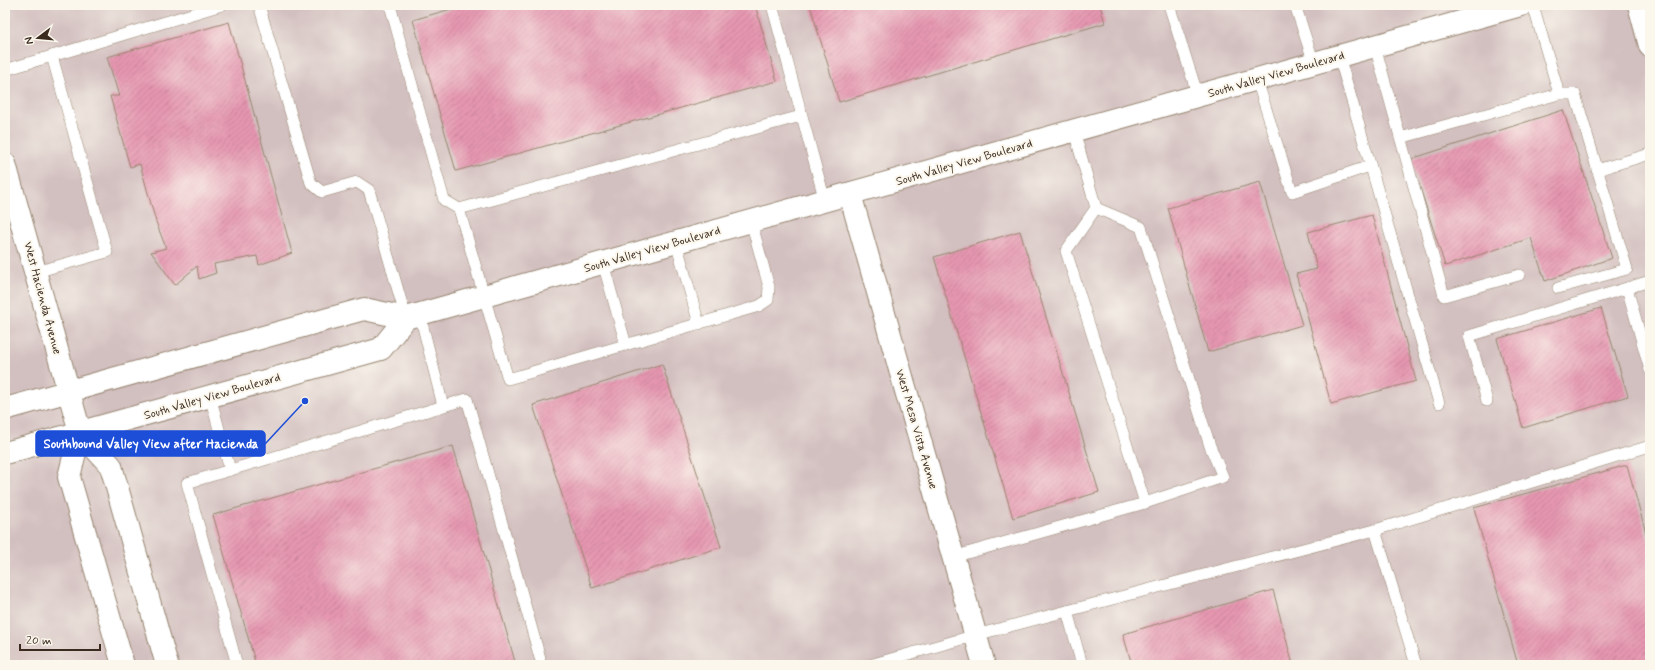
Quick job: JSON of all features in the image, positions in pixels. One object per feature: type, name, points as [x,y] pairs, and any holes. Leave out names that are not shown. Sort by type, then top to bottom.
[{"type":"main road","points":[[1639,5],[1650,46]]},
{"type":"main road","name":"South Valley View Boulevard","points":[[5,409],[364,309],[413,317],[1257,80],[1511,6]]},
{"type":"main road","name":"West Hacienda Avenue","points":[[5,164],[80,432],[111,466],[168,665]]},
{"type":"main road","name":"West Mesa Vista Avenue","points":[[850,194],[984,665]]},
{"type":"main road","name":"South Valley View Boulevard","points":[[5,453],[381,349],[413,317]]},
{"type":"main road","points":[[80,432],[69,477],[123,665]]},
{"type":"lane","points":[[5,70],[222,5]]},
{"type":"lane","points":[[259,5],[310,183],[322,192],[357,182],[369,190],[443,406]]},
{"type":"lane","points":[[390,5],[444,200],[459,209],[483,297],[508,378],[759,306],[768,300],[769,287],[751,221]]},
{"type":"lane","points":[[772,5],[825,201]]},
{"type":"lane","points":[[1169,5],[1198,96]]},
{"type":"lane","points":[[1295,5],[1314,63]]},
{"type":"lane","points":[[1533,5],[1559,94]]},
{"type":"lane","points":[[1374,46],[1444,296],[1519,275]]},
{"type":"lane","points":[[36,272],[107,252],[52,56]]},
{"type":"lane","points":[[1339,56],[1439,403]]},
{"type":"lane","points":[[1257,80],[1292,192],[1370,166]]},
{"type":"lane","points":[[1400,138],[1559,94],[1575,94],[1627,269],[1558,288]]},
{"type":"lane","points":[[459,209],[801,116]]},
{"type":"lane","points":[[1074,131],[1096,208]]},
{"type":"lane","points":[[1597,170],[1650,154]]},
{"type":"lane","points":[[954,557],[1145,503],[1223,477],[1210,446],[1141,226],[1096,208]]},
{"type":"lane","points":[[1096,208],[1066,251],[1145,503]]},
{"type":"lane","points":[[676,242],[699,324]]},
{"type":"lane","points":[[603,263],[626,345]]},
{"type":"lane","points":[[1487,401],[1469,336],[1650,281]]},
{"type":"lane","points":[[1627,288],[1650,370]]},
{"type":"lane","points":[[210,396],[230,470]]},
{"type":"lane","points":[[237,665],[187,483],[467,399],[540,658]]},
{"type":"lane","points":[[870,665],[976,634],[1375,530],[1650,446]]},
{"type":"lane","points":[[1375,530],[1416,665]]},
{"type":"lane","points":[[1067,611],[1082,665]]},
{"type":"shaded area","points":[[5,5],[1650,5],[1650,665],[5,665]]},
{"type":"building","points":[[465,5],[755,5],[777,81],[456,171],[413,20]]},
{"type":"building","points":[[810,5],[1100,5],[1105,23],[839,102]]},
{"type":"building","points":[[229,22],[292,253],[259,265],[257,256],[214,264],[216,273],[199,279],[197,266],[175,285],[151,252],[166,248],[156,222],[140,164],[130,167],[110,96],[119,96],[107,57]]},
{"type":"building","points":[[1563,110],[1612,258],[1545,281],[1531,238],[1445,266],[1411,159]]},
{"type":"building","points":[[1260,182],[1302,325],[1208,352],[1168,208]]},
{"type":"building","points":[[1372,215],[1416,381],[1331,404],[1296,274],[1317,269],[1308,232]]},
{"type":"building","points":[[1020,231],[1099,492],[1013,518],[934,257]]},
{"type":"building","points":[[1601,308],[1628,396],[1523,428],[1497,339]]},
{"type":"building","points":[[662,364],[721,547],[592,588],[533,405]]},
{"type":"building","points":[[453,446],[516,665],[256,665],[213,515]]},
{"type":"building","points":[[1627,465],[1650,547],[1650,665],[1518,665],[1474,508]]},
{"type":"building","points":[[1273,590],[1293,665],[1132,665],[1123,634]]},
{"type":"place","name":"Southbound Valley View after Hacienda","points":[[305,401]]}]
